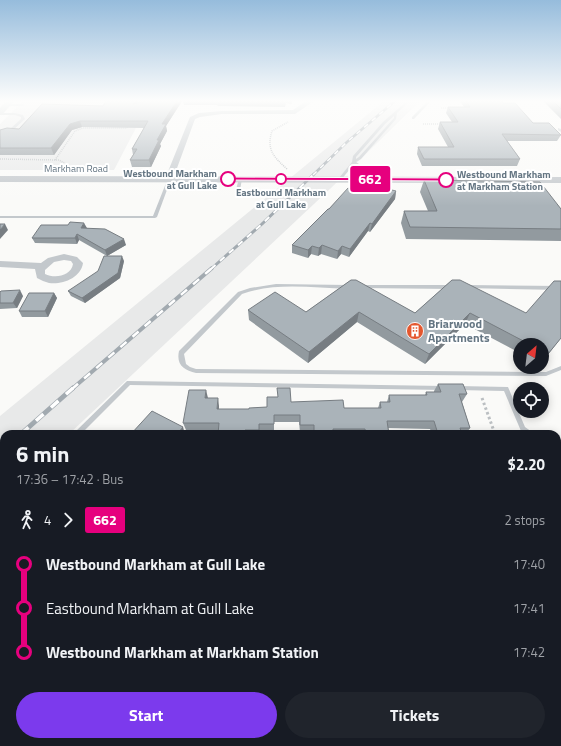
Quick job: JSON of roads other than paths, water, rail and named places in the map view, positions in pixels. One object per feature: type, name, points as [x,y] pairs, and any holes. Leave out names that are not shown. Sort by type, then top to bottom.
[{"type":"street","points":[[169,179],[185,136]]},
{"type":"street","name":"Markham Road","points":[[0,179],[204,178],[561,180]]},
{"type":"street","points":[[0,264],[42,266]]},
{"type":"lane","points":[[340,179],[379,136]]},
{"type":"lane","points":[[354,162],[370,173],[389,179]]},
{"type":"lane","points":[[201,190],[204,178]]},
{"type":"lane","points":[[0,217],[156,216],[169,179]]},
{"type":"lane","points":[[238,190],[240,179]]},
{"type":"lane","points":[[561,288],[260,286],[240,293],[181,353],[183,365],[186,369],[196,371],[546,374],[561,368]]},
{"type":"lane","points":[[81,430],[129,383],[506,389],[524,430]]},
{"type":"railway","points":[[313,175],[354,136]]},
{"type":"railway","points":[[211,269],[262,224],[314,174]]},
{"type":"railway","points":[[72,389],[212,268]]},
{"type":"railway","points":[[26,430],[73,388]]},
{"type":"place","name":"Westbound Markham at Gull Lake","points":[[228,179]]},
{"type":"place","name":"Eastbound Markham at Gull Lake","points":[[281,179]]},
{"type":"place","name":"Westbound Markham at Markham Station","points":[[446,180]]},
{"type":"place","name":"Briarwood Apartments","points":[[415,331]]}]
